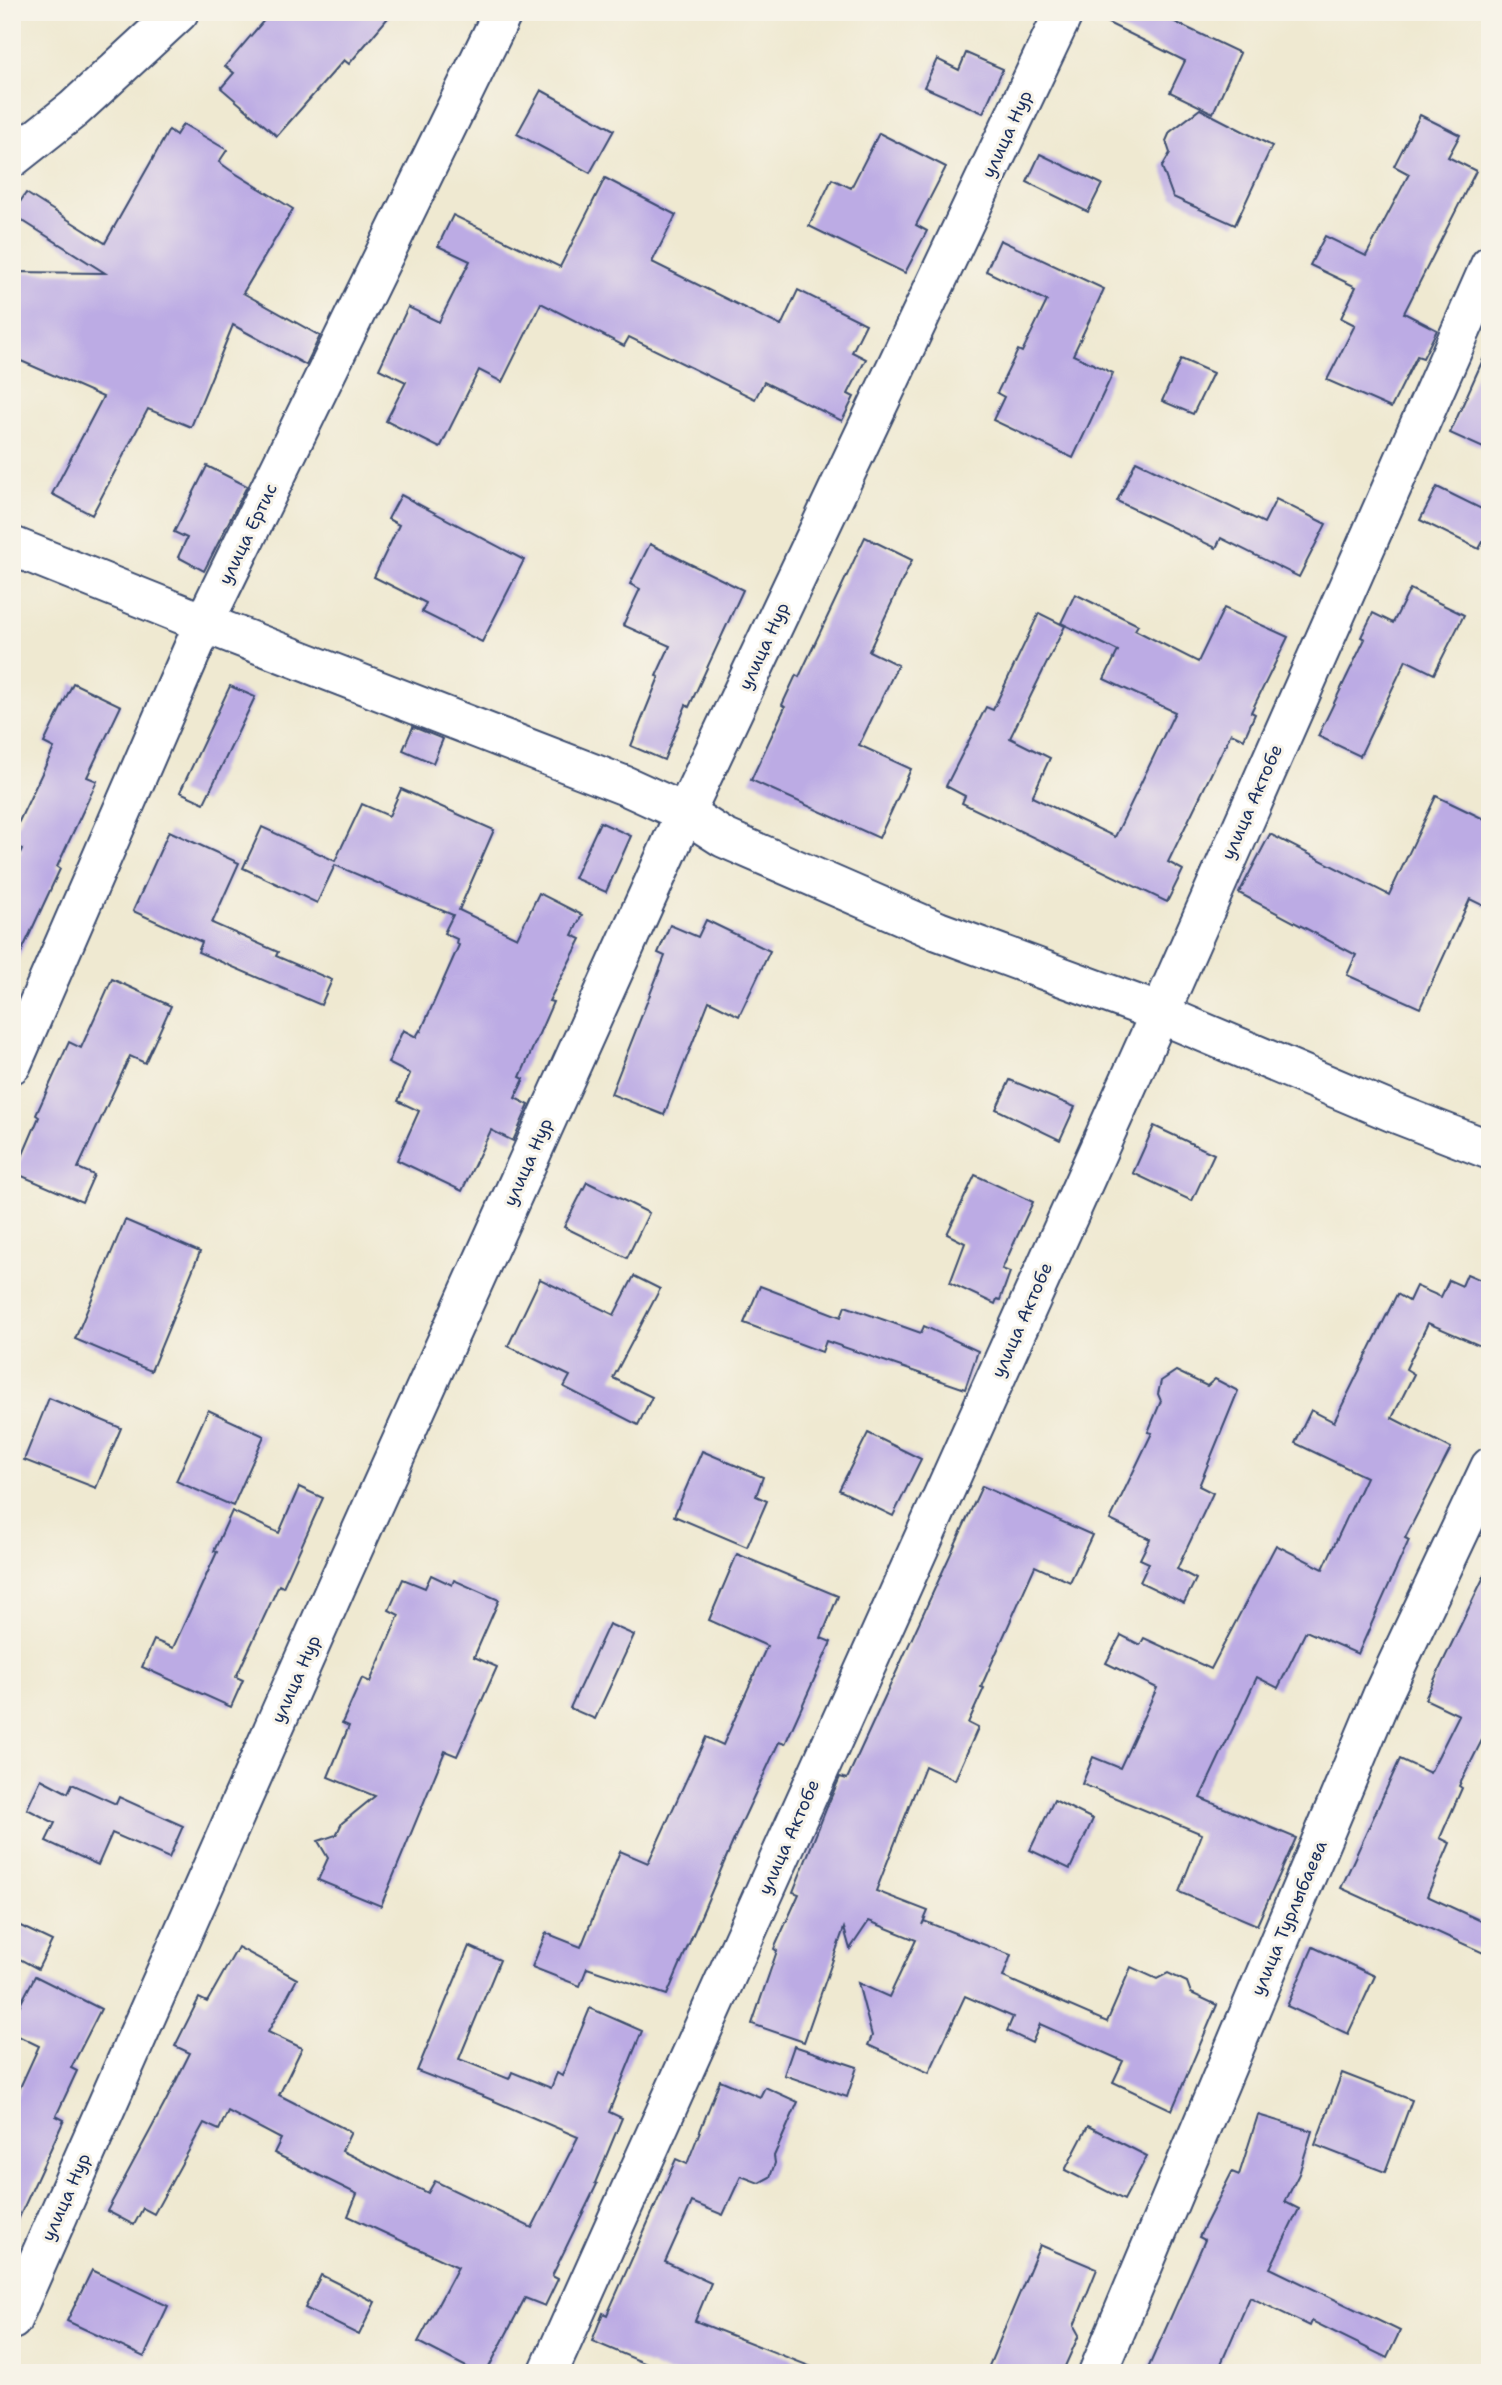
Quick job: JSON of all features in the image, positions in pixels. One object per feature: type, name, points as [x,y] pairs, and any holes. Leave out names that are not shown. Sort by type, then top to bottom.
[{"type":"street","points":[[12,158],[74,110],[179,12]]},
{"type":"street","name":"улица Ертис","points":[[12,1064],[204,623],[503,12]]},
{"type":"street","name":"улица Нур","points":[[12,2320],[342,1575],[685,813],[1064,12]]},
{"type":"street","name":"улица Актобе","points":[[548,2373],[1159,1014],[1490,265]]},
{"type":"street","points":[[12,547],[626,786],[685,813],[724,838],[938,931],[1159,1014],[1490,1150]]},
{"type":"street","name":"улица Турлыбаева","points":[[1098,2373],[1382,1696],[1490,1467]]},
{"type":"building","points":[[271,12],[393,12],[349,64],[344,60],[277,136],[221,88],[234,73],[225,66]]},
{"type":"building","points":[[1086,12],[1154,12],[1240,53],[1213,113],[1170,92],[1185,61]]},
{"type":"building","points":[[966,53],[1003,69],[983,113],[924,87],[937,59],[959,70]]},
{"type":"building","points":[[541,90],[614,130],[590,173],[517,134]]},
{"type":"building","points":[[1200,109],[1272,146],[1235,225],[1173,197],[1162,167],[1170,153],[1166,141],[1170,132]]},
{"type":"building","points":[[1420,115],[1460,135],[1448,157],[1476,171],[1404,313],[1437,330],[1423,358],[1417,356],[1391,408],[1327,380],[1355,325],[1341,318],[1356,287],[1310,265],[1325,236],[1366,256],[1409,174],[1394,166]]},
{"type":"building","points":[[183,124],[227,150],[219,162],[293,209],[243,293],[320,336],[306,365],[233,325],[191,427],[148,409],[92,515],[52,494],[103,397],[12,357],[12,272],[105,273],[12,214],[26,193],[105,243],[169,130],[176,135]]},
{"type":"building","points":[[879,133],[946,167],[916,225],[927,231],[905,273],[809,226],[832,179],[851,188]]},
{"type":"building","points":[[1040,154],[1102,184],[1088,212],[1027,182]]},
{"type":"building","points":[[605,178],[676,215],[652,262],[781,326],[798,290],[866,324],[852,352],[866,359],[848,394],[854,397],[842,421],[764,382],[755,399],[629,337],[624,346],[541,303],[502,382],[479,370],[440,448],[386,421],[406,382],[379,369],[408,307],[439,322],[470,261],[438,246],[453,215],[560,267]]},
{"type":"building","points":[[1000,240],[1104,289],[1073,355],[1113,373],[1073,458],[993,420],[1004,397],[997,393],[1018,350],[1022,352],[1047,301],[986,271]]},
{"type":"building","points":[[1490,344],[1490,451],[1450,433]]},
{"type":"building","points":[[1181,359],[1213,373],[1193,414],[1162,401]]},
{"type":"building","points":[[1136,461],[1264,523],[1276,499],[1326,524],[1299,577],[1221,538],[1216,548],[1117,501]]},
{"type":"building","points":[[207,466],[247,486],[204,571],[178,557],[187,538],[174,532]]},
{"type":"building","points":[[1437,487],[1490,513],[1490,529],[1479,549],[1420,520]]},
{"type":"building","points":[[401,495],[524,560],[482,642],[422,612],[426,603],[374,577],[399,525],[388,519]]},
{"type":"building","points":[[865,537],[912,560],[869,651],[898,665],[859,745],[911,769],[879,838],[751,780],[785,707],[782,705],[796,675],[799,677]]},
{"type":"building","points":[[650,544],[743,590],[689,707],[686,705],[664,760],[631,746],[659,677],[656,676],[670,646],[623,625],[640,589],[630,584]]},
{"type":"building","points":[[1410,589],[1464,615],[1434,674],[1406,660],[1360,756],[1318,736],[1365,639],[1361,637],[1373,613],[1393,623]]},
{"type":"building","points":[[1075,594],[1138,625],[1135,630],[1198,662],[1224,608],[1288,637],[1251,712],[1255,714],[1244,739],[1231,733],[1168,862],[1183,870],[1167,902],[962,803],[965,796],[946,786],[986,707],[993,710],[1039,613],[1065,626],[1010,738],[1050,758],[1032,797],[1115,837],[1175,712],[1104,679],[1118,651],[1061,623]]},
{"type":"building","points":[[73,683],[121,706],[87,777],[97,781],[12,972],[12,869],[22,849],[12,844],[12,836],[54,748],[44,743]]},
{"type":"building","points":[[230,686],[255,697],[204,803],[180,792]]},
{"type":"building","points":[[413,727],[443,739],[433,763],[403,750]]},
{"type":"building","points":[[401,789],[494,830],[459,910],[517,938],[539,893],[582,915],[572,935],[581,939],[549,1001],[553,1002],[520,1077],[524,1079],[515,1098],[529,1105],[513,1141],[491,1130],[462,1191],[397,1160],[419,1111],[398,1101],[410,1074],[388,1063],[403,1030],[416,1037],[421,1031],[459,945],[456,943],[457,939],[444,933],[453,915],[335,865],[317,903],[243,868],[262,827],[335,861],[362,804],[389,816]]},
{"type":"building","points":[[1436,796],[1490,822],[1490,909],[1470,899],[1420,1008],[1347,975],[1356,955],[1239,893],[1270,834],[1389,895]]},
{"type":"building","points":[[600,822],[631,836],[606,892],[574,878]]},
{"type":"building","points":[[169,831],[239,863],[212,923],[278,952],[276,956],[332,980],[321,1005],[198,952],[202,942],[133,911]]},
{"type":"building","points":[[706,920],[770,951],[739,1016],[709,1001],[664,1115],[611,1094],[665,956],[658,953],[670,925],[698,937]]},
{"type":"building","points":[[112,979],[171,1006],[145,1063],[130,1056],[78,1168],[94,1175],[82,1202],[15,1173],[39,1117],[36,1115],[69,1042],[81,1048]]},
{"type":"building","points":[[1010,1080],[1075,1107],[1060,1140],[996,1109]]},
{"type":"building","points":[[1154,1126],[1214,1154],[1192,1201],[1133,1173]]},
{"type":"building","points":[[975,1175],[1033,1202],[1002,1269],[1010,1272],[1000,1300],[997,1299],[995,1304],[950,1283],[965,1243],[947,1234]]},
{"type":"building","points":[[587,1182],[649,1213],[627,1258],[564,1227]]},
{"type":"building","points":[[125,1220],[200,1252],[151,1371],[75,1339]]},
{"type":"building","points":[[1467,1274],[1490,1284],[1490,1350],[1428,1323],[1406,1369],[1414,1374],[1392,1418],[1451,1448],[1405,1538],[1409,1540],[1358,1654],[1306,1631],[1278,1688],[1257,1677],[1200,1798],[1296,1838],[1257,1925],[1179,1892],[1202,1834],[1082,1784],[1093,1757],[1120,1768],[1157,1688],[1106,1663],[1121,1635],[1140,1645],[1144,1638],[1211,1669],[1276,1545],[1323,1569],[1366,1477],[1295,1443],[1311,1410],[1334,1422],[1397,1294],[1409,1301],[1416,1286],[1441,1297],[1449,1280],[1462,1286]]},
{"type":"building","points":[[634,1276],[660,1289],[613,1378],[652,1397],[638,1425],[564,1387],[570,1376],[508,1346],[540,1279],[614,1315]]},
{"type":"building","points":[[760,1286],[841,1317],[845,1306],[921,1333],[924,1326],[978,1351],[965,1389],[826,1341],[822,1352],[744,1323]]},
{"type":"building","points":[[1176,1371],[1207,1386],[1215,1379],[1238,1391],[1199,1486],[1213,1493],[1177,1569],[1196,1579],[1184,1603],[1140,1582],[1149,1563],[1140,1559],[1150,1539],[1110,1520],[1152,1433],[1148,1432],[1161,1401],[1158,1394],[1161,1381]]},
{"type":"building","points":[[49,1398],[121,1428],[96,1488],[24,1460]]},
{"type":"building","points":[[208,1410],[264,1436],[233,1506],[176,1481]]},
{"type":"building","points":[[868,1433],[921,1459],[893,1516],[839,1490]]},
{"type":"building","points":[[702,1451],[763,1477],[756,1496],[767,1501],[747,1547],[674,1516]]},
{"type":"building","points":[[982,1486],[1092,1535],[1070,1582],[1035,1566],[981,1687],[984,1688],[968,1723],[978,1728],[955,1780],[925,1766],[876,1891],[928,1911],[922,1925],[924,1921],[1011,1955],[1003,1977],[1107,2022],[1131,1967],[1157,1979],[1168,1973],[1187,1982],[1191,1993],[1217,2005],[1172,2110],[1113,2082],[1123,2061],[1040,2024],[1032,2043],[1007,2031],[1013,2017],[965,1996],[929,2073],[868,2045],[872,2036],[858,1983],[889,1997],[916,1940],[869,1921],[850,1949],[844,1928],[804,2042],[752,2024],[777,1951],[774,1949],[799,1894],[793,1892],[829,1802],[840,1777],[847,1779]]},
{"type":"building","points":[[299,1487],[323,1498],[283,1587],[279,1585],[236,1677],[243,1680],[231,1707],[142,1667],[154,1640],[173,1648],[217,1552],[214,1551],[232,1511],[279,1533]]},
{"type":"building","points":[[737,1554],[838,1596],[821,1638],[831,1642],[785,1744],[779,1742],[667,1995],[587,1968],[580,1986],[532,1967],[546,1933],[581,1947],[620,1851],[648,1863],[706,1737],[723,1745],[767,1646],[709,1620]]},
{"type":"building","points":[[1490,1564],[1490,1729],[1488,1728],[1459,1786],[1462,1788],[1440,1838],[1450,1843],[1427,1896],[1490,1925],[1490,1956],[1341,1888],[1400,1759],[1430,1773],[1459,1715],[1425,1699]]},
{"type":"building","points":[[431,1575],[452,1585],[454,1580],[499,1600],[474,1657],[497,1667],[457,1756],[445,1751],[381,1906],[318,1880],[328,1858],[318,1841],[336,1835],[342,1823],[375,1796],[328,1777],[349,1726],[342,1723],[362,1678],[370,1682],[399,1615],[389,1610],[403,1579],[425,1588]]},
{"type":"building","points":[[609,1624],[634,1635],[595,1719],[570,1708]]},
{"type":"building","points":[[41,1779],[68,1793],[72,1784],[116,1804],[119,1797],[183,1826],[169,1858],[112,1833],[98,1865],[46,1841],[55,1823],[27,1809]]},
{"type":"building","points":[[1054,1800],[1093,1819],[1070,1869],[1030,1850]]},
{"type":"building","points":[[12,1922],[52,1941],[38,1969],[12,1955]]},
{"type":"building","points":[[469,1946],[500,1960],[459,2059],[509,2079],[512,2072],[551,2088],[557,2073],[562,2076],[590,2008],[642,2031],[609,2112],[622,2118],[595,2183],[597,2184],[552,2276],[558,2279],[545,2306],[525,2298],[486,2373],[478,2373],[418,2342],[458,2267],[348,2216],[357,2194],[274,2153],[281,2139],[228,2111],[219,2130],[204,2123],[154,2214],[143,2208],[134,2225],[107,2211],[190,2053],[175,2046],[199,1998],[207,2002],[238,1947],[297,1979],[268,2032],[302,2048],[279,2095],[351,2132],[342,2151],[428,2193],[435,2181],[532,2228],[578,2137],[417,2071]]},
{"type":"building","points":[[1313,1947],[1375,1976],[1348,2034],[1287,2006]]},
{"type":"building","points":[[35,1976],[101,2009],[71,2068],[77,2071],[56,2116],[64,2120],[12,2233],[12,2105],[39,2046],[12,2033],[12,2020]]},
{"type":"building","points":[[794,2046],[857,2067],[847,2097],[784,2075]]},
{"type":"building","points":[[1342,2073],[1412,2100],[1385,2172],[1315,2145]]},
{"type":"building","points":[[720,2080],[760,2097],[765,2087],[798,2102],[774,2156],[775,2163],[770,2177],[759,2183],[741,2176],[723,2215],[692,2202],[665,2262],[711,2283],[695,2321],[822,2371],[821,2373],[668,2373],[592,2341],[603,2313],[607,2315],[676,2159],[687,2164]]},
{"type":"building","points":[[1258,2115],[1312,2131],[1299,2174],[1285,2202],[1299,2209],[1270,2268],[1400,2331],[1387,2358],[1312,2321],[1310,2326],[1250,2297],[1217,2373],[1146,2373],[1205,2240],[1199,2237],[1232,2172],[1239,2175]]},
{"type":"building","points":[[1088,2126],[1147,2156],[1124,2200],[1065,2170]]},
{"type":"building","points":[[1040,2245],[1097,2269],[1074,2326],[1079,2335],[1062,2373],[986,2373]]},
{"type":"building","points":[[92,2270],[168,2306],[144,2357],[67,2321]]},
{"type":"building","points":[[321,2275],[375,2302],[359,2335],[305,2308]]}]
